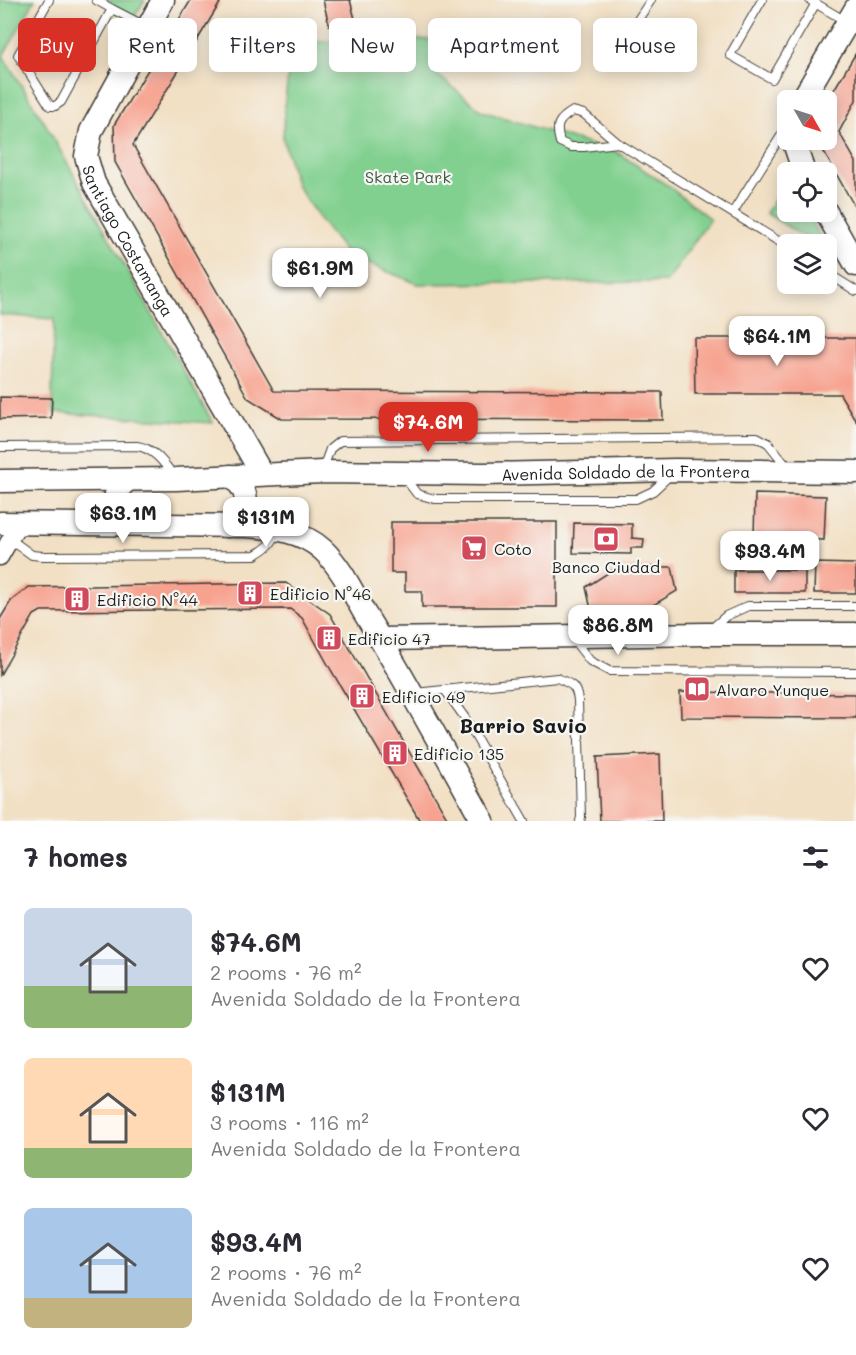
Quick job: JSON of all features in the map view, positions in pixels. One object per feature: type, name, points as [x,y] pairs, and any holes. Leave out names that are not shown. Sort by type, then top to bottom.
[{"type":"street","name":"Santiago Costamanga","points":[[153,18],[163,0]]},
{"type":"street","points":[[808,90],[852,15]]},
{"type":"street","name":"Santiago Costamanga","points":[[123,72],[91,131],[86,156],[88,167],[94,183],[262,474]]},
{"type":"street","points":[[832,222],[856,265]]},
{"type":"street","name":"Avenida Soldado de la Frontera","points":[[0,481],[177,479],[322,472],[484,474],[675,470],[856,472]]},
{"type":"street","points":[[227,526],[237,521],[246,502],[244,491],[230,476]]},
{"type":"street","points":[[126,524],[119,518],[114,501],[121,485],[128,480]]},
{"type":"street","points":[[0,557],[10,528],[126,524],[227,526],[285,531],[309,539],[334,563],[381,639],[483,821]]},
{"type":"street","points":[[381,639],[856,634]]},
{"type":"lane","points":[[49,0],[18,55],[50,105],[55,106],[61,102],[112,9]]},
{"type":"lane","points":[[96,0],[130,18]]},
{"type":"lane","points":[[639,18],[651,0]]},
{"type":"lane","points":[[762,0],[730,55],[772,79],[813,2],[852,15]]},
{"type":"lane","points":[[618,143],[571,147],[560,142],[556,130],[561,118],[573,111],[584,114],[618,143],[777,240]]},
{"type":"lane","points":[[733,212],[777,142]]},
{"type":"lane","points":[[837,279],[856,291]]},
{"type":"lane","points":[[322,472],[330,449],[340,441],[745,438],[757,438],[768,442],[790,471]]},
{"type":"lane","points":[[0,447],[136,446],[147,448],[158,456],[177,479]]},
{"type":"lane","points":[[10,528],[32,555],[43,556],[255,555],[266,549],[285,531]]},
{"type":"lane","points":[[705,634],[726,616],[748,606],[856,606]]},
{"type":"lane","points":[[571,636],[590,661],[609,671],[856,672]]},
{"type":"lane","points":[[411,694],[557,678],[570,684],[577,690],[582,817],[580,821]]},
{"type":"lane","points":[[445,690],[465,718],[524,821]]},
{"type":"green space","points":[[0,0],[35,0],[25,18],[18,18],[18,30],[3,56],[46,125],[213,423],[54,413],[52,398],[54,319],[0,315]]},
{"type":"green space","points":[[99,0],[145,0],[134,18]]},
{"type":"green space","name":"Skate Park","points":[[428,39],[428,72],[434,72],[482,111],[618,153],[667,185],[710,219],[667,282],[418,284],[348,256],[296,184],[283,139],[288,72],[317,72],[317,42],[329,41],[329,72],[416,72],[416,40]]},
{"type":"green space","points":[[777,196],[777,220],[766,213]]},
{"type":"green space","points":[[780,222],[812,222],[819,234],[799,234]]},
{"type":"building","points":[[191,0],[214,0],[220,3],[197,41],[197,18],[180,18]]},
{"type":"building","points":[[323,0],[350,0],[355,18],[329,18],[329,25]]},
{"type":"building","points":[[856,53],[856,100],[839,132],[856,162],[856,209],[837,175],[837,162],[829,162],[823,150],[837,150],[837,90],[834,90]]},
{"type":"building","points":[[147,72],[178,72],[133,145],[274,391],[662,392],[663,420],[282,419],[248,398],[115,162],[114,125]]},
{"type":"building","points":[[694,338],[856,338],[856,421],[840,394],[695,394]]},
{"type":"building","points":[[0,397],[52,398],[51,418],[0,419]]},
{"type":"building","points":[[755,494],[826,496],[824,540],[754,538]]},
{"type":"building","name":"Coto","points":[[391,522],[557,522],[557,607],[422,607],[422,591],[405,591],[405,573],[391,573]]},
{"type":"building","name":"Banco Ciudad","points":[[574,523],[632,524],[632,538],[644,539],[643,548],[631,548],[631,554],[573,553]]},
{"type":"building","points":[[815,563],[856,564],[856,593],[814,593]]},
{"type":"building","points":[[617,567],[672,567],[677,591],[640,613],[592,614],[586,587]]},
{"type":"building","points":[[734,570],[805,570],[805,593],[734,593]]},
{"type":"building","points":[[286,583],[330,614],[449,821],[420,821],[302,618],[290,609],[41,611],[34,615],[0,675],[0,619],[11,601],[29,587]]},
{"type":"building","points":[[680,692],[856,694],[856,718],[681,717]]},
{"type":"building","points":[[660,754],[662,821],[600,821],[597,757]]},
{"type":"place","name":"Banco Ciudad","points":[[606,539]]},
{"type":"place","name":"Coto","points":[[474,548]]},
{"type":"place","name":"Edificio N°46","points":[[250,593]]},
{"type":"place","name":"Edificio N°44","points":[[77,599]]},
{"type":"place","name":"Edificio 47","points":[[329,638]]},
{"type":"place","name":"Alvaro Yunque","points":[[697,689]]},
{"type":"place","name":"Edificio 49","points":[[362,696]]},
{"type":"place","name":"Edificio 135","points":[[395,753]]},
{"type":"district","name":"Barrio Savio","points":[[523,725]]}]
